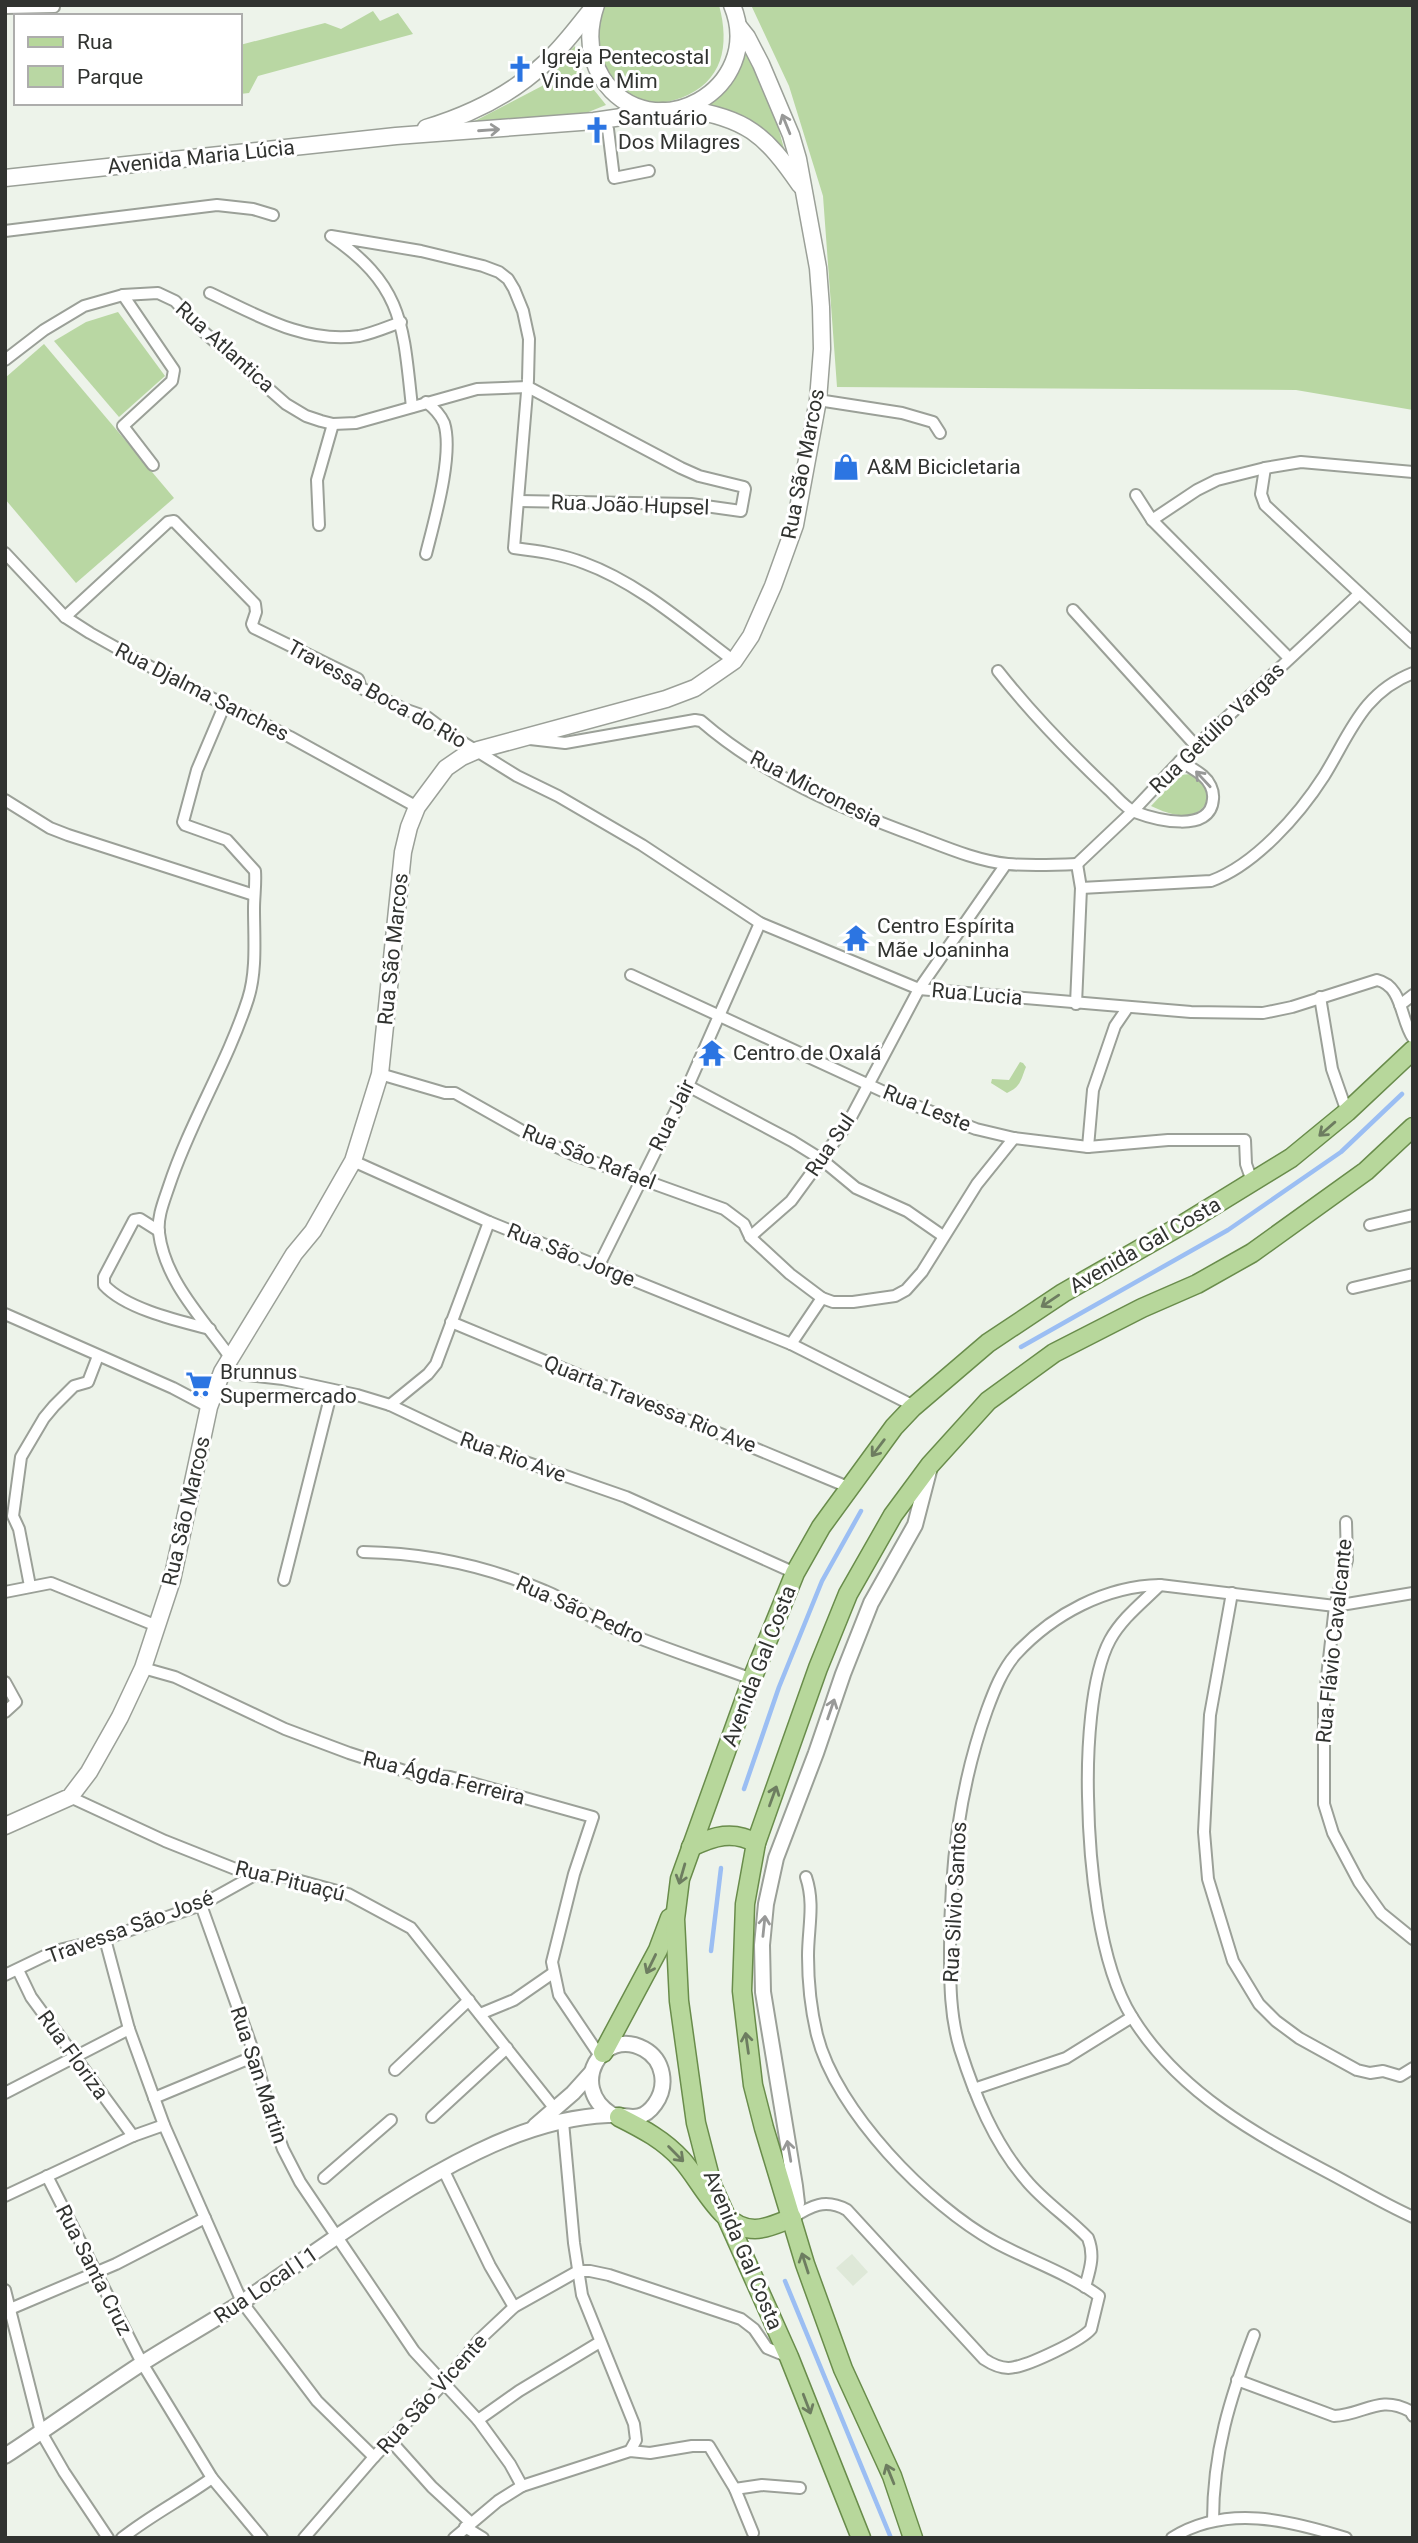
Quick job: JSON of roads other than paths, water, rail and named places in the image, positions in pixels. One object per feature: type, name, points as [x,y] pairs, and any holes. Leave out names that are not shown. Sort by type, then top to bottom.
[{"type":"main road","points":[[684,108],[707,98],[724,81],[734,64],[739,27],[732,5]]},
{"type":"main road","points":[[595,6],[589,38],[592,54],[602,76],[618,95],[632,104],[663,111]]},
{"type":"main road","name":"Avenida Maria Lúcia","points":[[396,136],[449,121],[520,83],[547,62],[595,6]]},
{"type":"main road","name":"Rua São Marcos","points":[[5,1826],[70,1797],[89,1772],[120,1717],[143,1668],[172,1580],[209,1408],[226,1365],[294,1254],[313,1231],[353,1161],[380,1074],[403,852],[417,807],[446,768],[478,750],[666,699],[695,688],[734,661],[761,615],[795,526],[818,400],[822,349],[821,307],[818,268],[798,159],[786,122],[754,48],[739,27]]},
{"type":"main road","name":"Rua São Marcos","points":[[684,108],[712,113],[751,130],[772,147],[803,189]]},
{"type":"main road","name":"Avenida Maria Lúcia","points":[[5,178],[396,136],[594,121],[684,108]]},
{"type":"main road","name":"Avenida Gal Costa","points":[[858,2536],[789,2357],[724,2216],[712,2185],[695,2123],[676,1962],[676,1901],[680,1879],[752,1679],[795,1573],[821,1527],[894,1427],[919,1403],[988,1343],[1063,1293],[1182,1225],[1298,1153],[1347,1112],[1413,1050]]},
{"type":"main road","points":[[913,2538],[892,2476],[843,2369],[805,2264],[764,2128],[753,2085],[745,2033],[742,1947],[745,1904],[757,1843],[818,1668],[848,1594],[893,1515],[930,1465],[988,1401],[1063,1348],[1142,1308],[1198,1284],[1252,1253],[1366,1171],[1413,1127]]},
{"type":"main road","points":[[691,1847],[733,1834],[757,1843]]},
{"type":"main road","points":[[605,2052],[658,1950],[676,1901]]},
{"type":"main road","points":[[615,2116],[649,2132],[674,2152],[691,2170],[724,2216],[757,2230],[792,2218]]},
{"type":"street","points":[[5,8],[54,7]]},
{"type":"street","points":[[594,121],[608,130],[614,178],[649,171]]},
{"type":"street","points":[[5,231],[217,205],[253,209],[273,215]]},
{"type":"street","points":[[412,407],[401,322],[388,290],[372,268],[331,236],[421,251],[499,272],[508,279],[523,312],[529,339],[528,387],[514,548],[568,557],[618,579],[658,604],[734,661]]},
{"type":"street","name":"Rua Atlantica","points":[[5,360],[62,317],[84,306],[123,295],[159,293],[168,296],[286,404],[306,416],[333,424],[356,423],[477,388],[528,387]]},
{"type":"street","points":[[210,293],[275,324],[302,333],[356,336],[401,322]]},
{"type":"street","points":[[123,295],[174,370],[172,381],[124,424],[124,429],[153,465]]},
{"type":"street","name":"Rua João Hupsel","points":[[518,501],[691,504],[741,511],[745,489],[681,468],[528,387]]},
{"type":"street","points":[[818,400],[912,416],[933,422],[940,433]]},
{"type":"street","points":[[426,402],[443,422],[446,448],[438,507],[426,554]]},
{"type":"street","points":[[319,526],[317,480],[333,424]]},
{"type":"street","points":[[1153,520],[1217,480],[1265,468],[1301,462],[1413,472]]},
{"type":"street","points":[[1265,468],[1261,494],[1265,505],[1413,643]]},
{"type":"street","points":[[1136,495],[1153,520],[1289,658]]},
{"type":"street","name":"Travessa Boca do Rio","points":[[65,617],[172,521],[177,523],[255,604],[256,612],[252,624],[254,628],[358,679],[361,688],[427,717],[478,750]]},
{"type":"street","name":"Rua Djalma Sanches","points":[[5,553],[65,617],[105,643],[417,807]]},
{"type":"street","name":"Rua Getúlio Vargas","points":[[1077,864],[1133,811],[1180,761],[1359,594]]},
{"type":"street","points":[[1073,610],[1196,746]]},
{"type":"street","points":[[998,671],[1027,709],[1053,736],[1133,811],[1172,821],[1189,821],[1207,814],[1214,796],[1210,784],[1204,776],[1180,761]]},
{"type":"street","points":[[1081,888],[1211,881],[1223,876],[1262,849],[1311,795],[1331,765],[1344,736],[1379,693],[1396,680],[1413,673]]},
{"type":"street","points":[[225,704],[205,749],[183,822],[227,840],[255,871],[253,976],[239,1025],[183,1147],[160,1213],[159,1231],[165,1257],[175,1279],[192,1307],[210,1329],[226,1365]]},
{"type":"street","name":"Rua Micronesia","points":[[520,738],[565,743],[701,721],[786,779],[855,812],[944,847],[1006,864],[1077,864]]},
{"type":"street","name":"Rua Lucia","points":[[478,750],[517,776],[558,796],[642,845],[760,923],[919,989],[1203,1013],[1263,1013],[1377,980],[1392,987],[1407,1029],[1413,1038]]},
{"type":"street","points":[[5,800],[50,828],[68,835],[254,895]]},
{"type":"street","name":"Rua Sul","points":[[750,1237],[791,1200],[848,1123],[919,989],[1006,864]]},
{"type":"street","points":[[1076,1004],[1081,888],[1077,864]]},
{"type":"street","name":"Rua Jair","points":[[598,1267],[688,1086],[760,923]]},
{"type":"street","name":"Rua Leste","points":[[631,975],[941,1117],[1014,1138],[1088,1147],[1168,1140],[1245,1140],[1246,1164],[1252,1181]]},
{"type":"street","points":[[1400,1004],[1413,995]]},
{"type":"street","points":[[1320,998],[1332,1069],[1347,1112]]},
{"type":"street","points":[[1088,1147],[1093,1090],[1115,1026],[1128,1007]]},
{"type":"street","name":"Rua São Rafael","points":[[380,1074],[445,1093],[455,1093],[526,1133],[574,1156],[724,1209],[744,1224],[750,1237],[790,1274],[822,1298]]},
{"type":"street","points":[[688,1086],[792,1141],[821,1159],[856,1188],[907,1212],[943,1236]]},
{"type":"street","points":[[791,1344],[822,1298],[833,1302],[853,1302],[895,1296],[906,1290],[922,1272],[977,1184],[1014,1138]]},
{"type":"street","name":"Rua São Jorge","points":[[353,1161],[489,1222],[791,1344],[908,1403],[919,1403]]},
{"type":"street","points":[[1370,1225],[1413,1215]]},
{"type":"street","points":[[159,1231],[140,1219],[134,1220],[104,1277],[104,1285],[129,1301],[167,1318],[210,1329]]},
{"type":"street","points":[[390,1405],[428,1374],[436,1364],[489,1222]]},
{"type":"street","points":[[1353,1288],[1413,1274]]},
{"type":"street","points":[[5,1314],[173,1388],[209,1408]]},
{"type":"street","name":"Quarta Travessa Rio Ave","points":[[451,1322],[848,1487]]},
{"type":"street","points":[[30,1586],[13,1512],[21,1457],[54,1406],[74,1386],[88,1382],[97,1356]]},
{"type":"street","name":"Rua Rio Ave","points":[[226,1365],[390,1405],[468,1441],[626,1497],[795,1573]]},
{"type":"street","points":[[284,1580],[332,1390]]},
{"type":"street","points":[[792,2218],[797,2203],[795,2186],[763,1992],[762,1945],[766,1904],[776,1858],[847,1662],[872,1603],[915,1525],[930,1465]]},
{"type":"street","name":"Rua Flávio Cavalcante","points":[[1346,1522],[1347,1560],[1335,1606],[1324,1714],[1325,1812],[1342,1854],[1375,1906],[1413,1939]]},
{"type":"street","name":"Rua São Pedro","points":[[363,1552],[401,1552],[441,1558],[496,1573],[547,1591],[614,1629],[752,1679]]},
{"type":"street","points":[[5,1592],[51,1583],[157,1626]]},
{"type":"street","points":[[1160,1585],[1122,1623],[1110,1640],[1103,1658],[1092,1717],[1087,1777],[1088,1823],[1097,1903],[1108,1958],[1121,1997],[1132,2017],[1181,2076],[1202,2096],[1262,2138],[1413,2217]]},
{"type":"street","name":"Rua Silvio Santos","points":[[1085,2287],[1093,2249],[1088,2238],[1026,2181],[996,2138],[974,2089],[953,2020],[950,1990],[950,1907],[957,1825],[964,1786],[994,1692],[1016,1654],[1046,1628],[1082,1604],[1115,1591],[1160,1585],[1335,1606],[1413,1593]]},
{"type":"street","points":[[1232,1593],[1213,1693],[1203,1832],[1205,1862],[1213,1901],[1233,1961],[1259,2004],[1276,2021],[1321,2051],[1349,2067],[1370,2073],[1383,2071],[1400,2076],[1413,2068]]},
{"type":"street","name":"Rua Ágda Ferreira","points":[[143,1668],[175,1677],[285,1729],[349,1753],[417,1775],[450,1777],[593,1817],[554,1946],[553,1973]]},
{"type":"street","points":[[5,1682],[16,1703],[5,1712]]},
{"type":"street","name":"Rua Pituaçú","points":[[70,1797],[165,1841],[253,1876],[282,1876],[348,1894],[411,1928],[555,2109]]},
{"type":"street","points":[[757,1843],[769,1857],[772,1875]]},
{"type":"street","name":"Travessa São José","points":[[5,1975],[55,1951],[105,1939],[201,1905],[253,1876]]},
{"type":"street","points":[[792,2218],[821,2203],[829,2202],[847,2210],[984,2359],[993,2365],[1016,2367],[1082,2337],[1091,2329],[1099,2296],[967,2226],[886,2151],[832,2074],[818,2040],[814,2022],[808,1969],[812,1908],[806,1877]]},
{"type":"street","name":"Rua San Martin","points":[[201,1905],[255,2056],[283,2149],[300,2182],[414,2351],[478,2420],[510,2464],[522,2486]]},
{"type":"street","points":[[105,1939],[130,2029],[164,2125],[242,2302],[317,2401],[374,2457]]},
{"type":"street","name":"Rua Floriza","points":[[18,1970],[30,1997],[133,2136]]},
{"type":"street","points":[[480,2014],[514,2000],[553,1973],[559,1995],[567,2010],[605,2052],[591,2073],[590,2081],[594,2097],[604,2110],[615,2116]]},
{"type":"street","points":[[395,2070],[469,2000]]},
{"type":"street","points":[[974,2089],[1066,2058],[1132,2017]]},
{"type":"street","points":[[5,2093],[130,2029]]},
{"type":"street","name":"Rua Local I 1","points":[[5,2456],[142,2363],[242,2302],[443,2169],[534,2127],[615,2116],[637,2116],[652,2108],[662,2092],[662,2074],[654,2058],[644,2049],[624,2045],[605,2052]]},
{"type":"street","points":[[432,2117],[508,2048]]},
{"type":"street","points":[[154,2098],[255,2056]]},
{"type":"street","name":"Rua Local I 1","points":[[534,2127],[591,2073]]},
{"type":"street","points":[[324,2178],[391,2120]]},
{"type":"street","points":[[563,2122],[582,2295],[634,2424],[636,2441],[630,2451]]},
{"type":"street","points":[[5,2196],[133,2136],[164,2125]]},
{"type":"street","points":[[443,2169],[514,2307]]},
{"type":"street","name":"Rua Santa Cruz","points":[[47,2176],[142,2363],[212,2478],[262,2538]]},
{"type":"street","points":[[10,2309],[97,2273],[205,2218]]},
{"type":"street","points":[[578,2271],[609,2275],[741,2319],[754,2329],[766,2348],[789,2357]]},
{"type":"street","name":"Rua São Vicente","points":[[304,2538],[374,2457],[444,2383],[480,2339],[514,2307],[578,2271]]},
{"type":"street","points":[[5,2290],[41,2432],[108,2538]]},
{"type":"street","points":[[1213,2521],[1214,2479],[1220,2437],[1254,2335]]},
{"type":"street","points":[[478,2420],[519,2391],[600,2342]]},
{"type":"street","points":[[1237,2380],[1334,2416],[1390,2403],[1412,2413]]},
{"type":"street","points":[[390,2440],[483,2538]]},
{"type":"street","points":[[454,2538],[498,2501],[522,2486],[630,2451],[650,2453],[692,2445],[709,2446],[734,2489],[753,2533]]},
{"type":"street","points":[[122,2538],[144,2520],[180,2501],[212,2478]]},
{"type":"street","points":[[734,2489],[762,2485],[800,2488]]},
{"type":"street","points":[[1172,2538],[1192,2527],[1213,2521],[1246,2518],[1270,2518],[1346,2538]]},
{"type":"waterway","points":[[1021,1347],[1228,1230],[1341,1152],[1402,1094]]},
{"type":"waterway","points":[[744,1789],[779,1687],[822,1581],[861,1511]]},
{"type":"waterway","points":[[711,1951],[721,1868]]},
{"type":"waterway","points":[[785,2281],[891,2538]]},
{"type":"place","name":"Igreja Pentecostal Vinde a Mim","points":[[520,69]]},
{"type":"place","name":"Santuário Dos Milagres","points":[[597,130]]},
{"type":"place","name":"A&M Bicicletaria","points":[[846,467]]},
{"type":"place","name":"Centro Espírita Mãe Joaninha","points":[[856,938]]},
{"type":"place","name":"Centro de Oxalá","points":[[712,1053]]},
{"type":"place","name":"Brunnus Supermercado","points":[[199,1384]]}]
